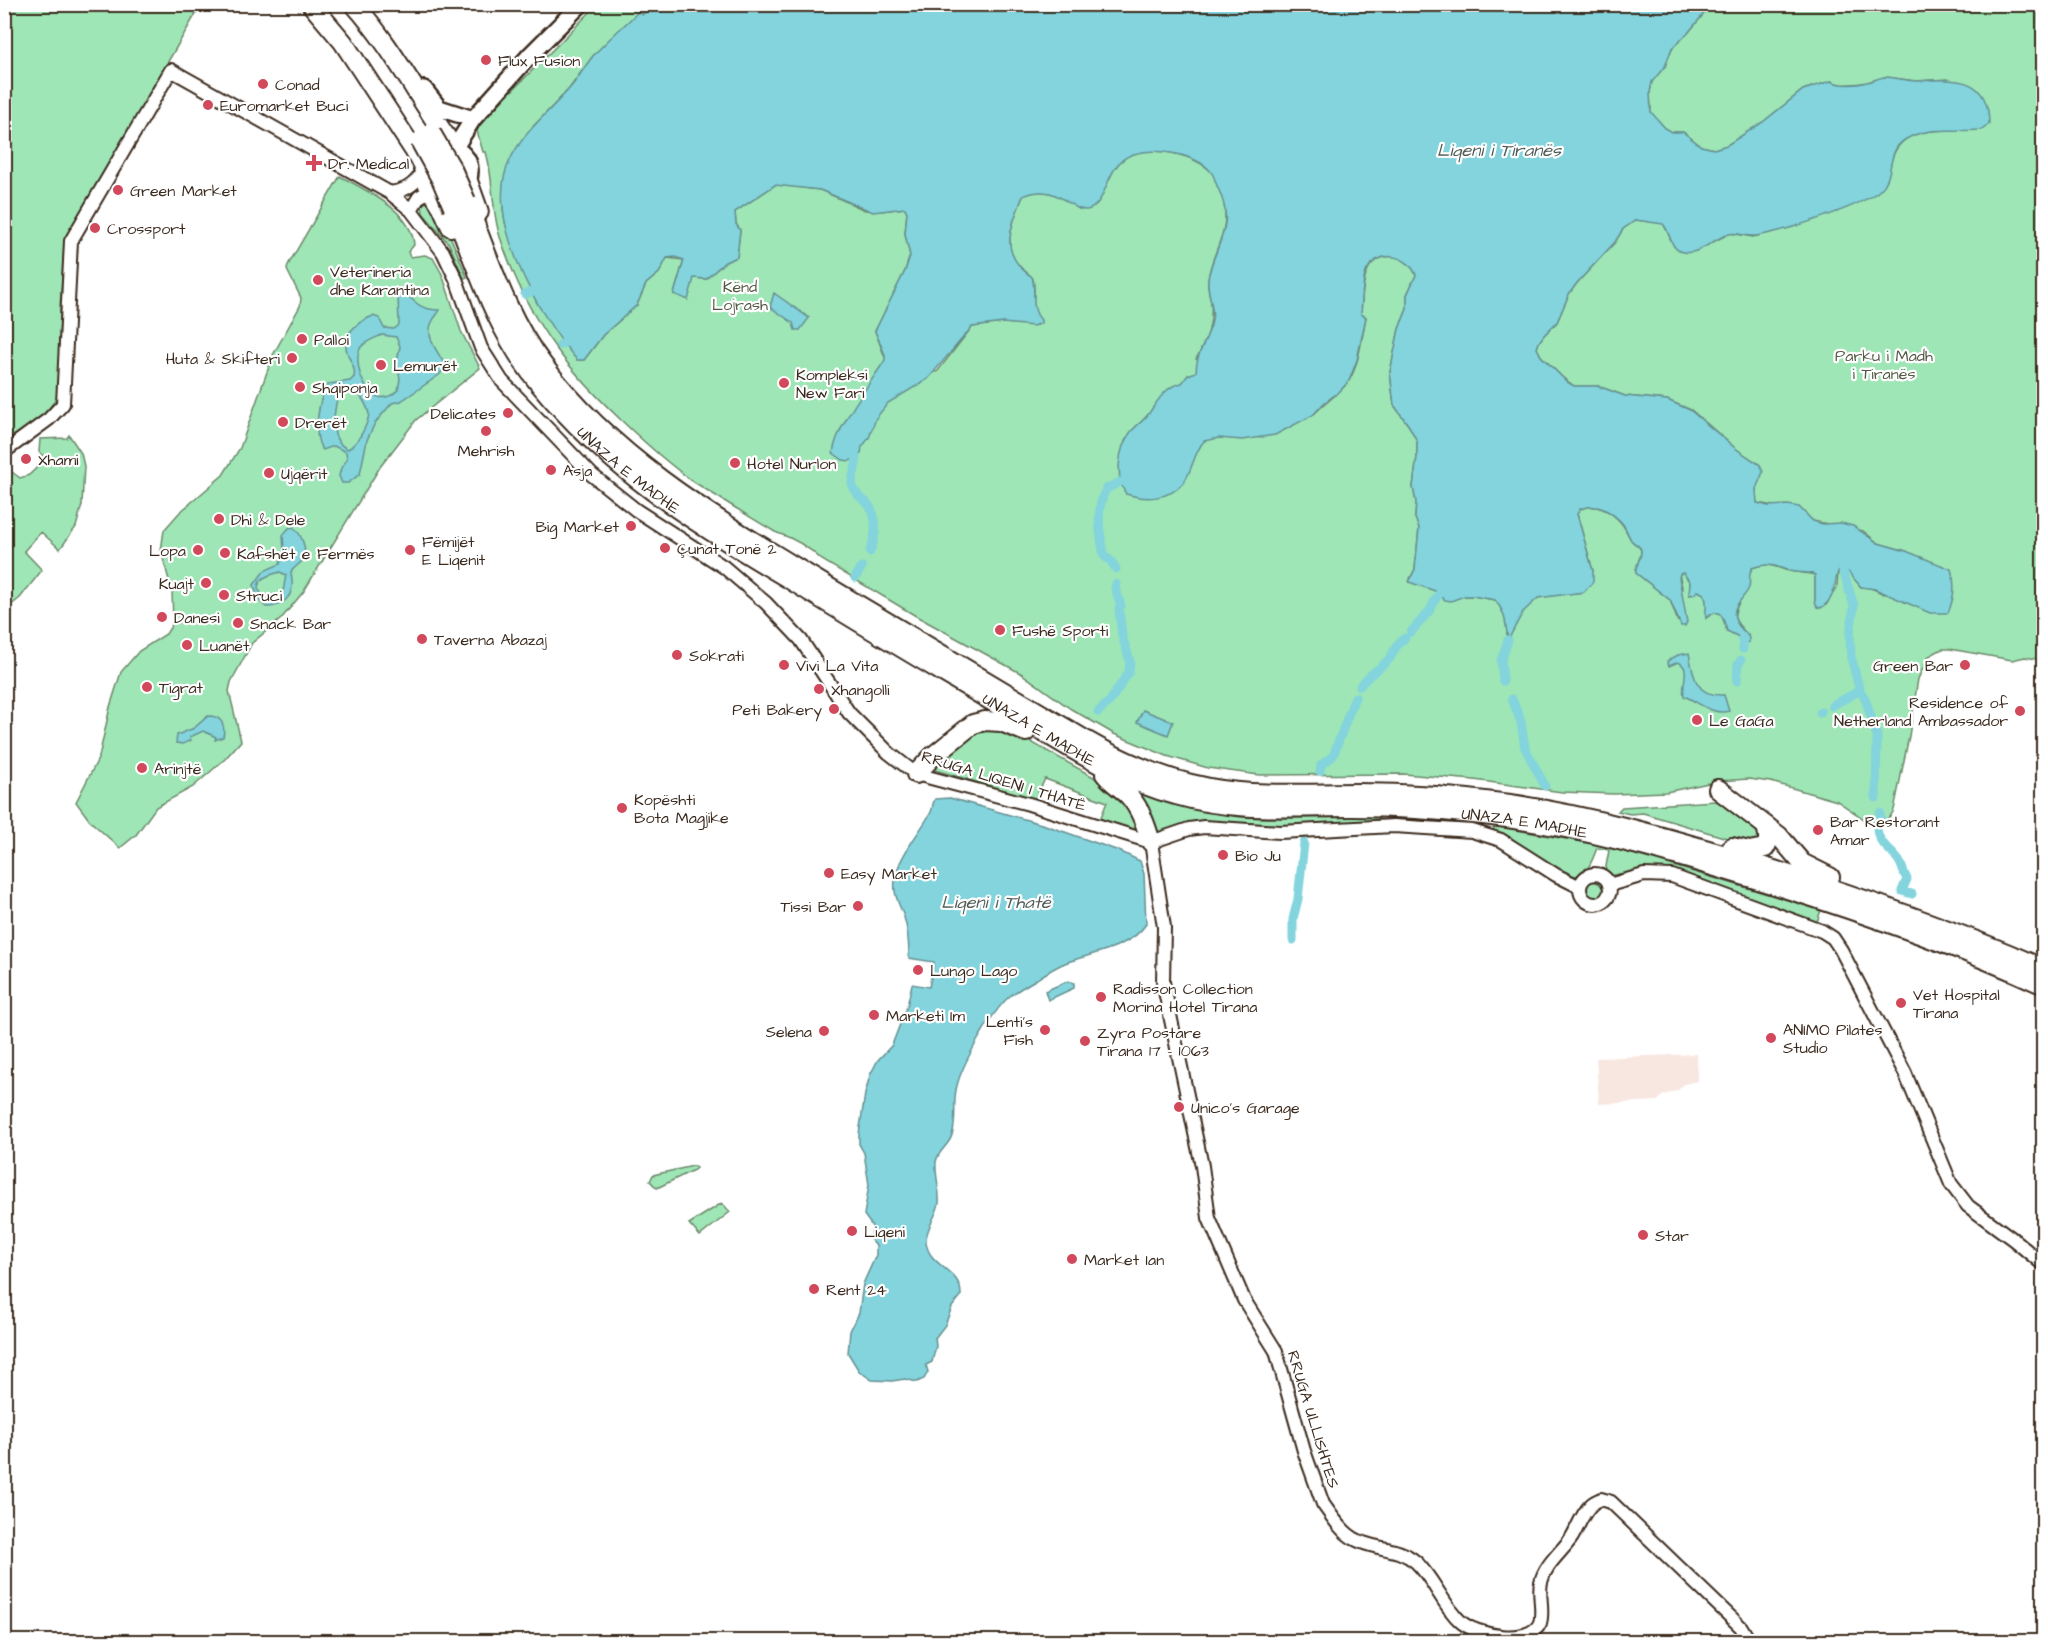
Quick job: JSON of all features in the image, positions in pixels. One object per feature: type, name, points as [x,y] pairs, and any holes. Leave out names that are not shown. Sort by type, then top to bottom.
[{"type":"highway","points":[[311,4],[343,42],[423,168]]},
{"type":"highway","name":"UNAZA E MADHE","points":[[324,4],[452,169],[460,204],[491,305],[510,342],[539,383],[576,424],[623,469],[698,524],[1096,763],[1160,790],[1219,804],[1270,809],[1372,807],[1420,810],[1484,815],[1587,832],[1677,855],[1876,917],[1955,947],[2043,985]]},
{"type":"highway","name":"UNAZA E MADHE","points":[[342,4],[373,44],[426,137]]},
{"type":"highway","points":[[354,4],[370,22],[455,150]]},
{"type":"highway","points":[[468,181],[515,302],[556,370],[591,410],[597,424]]},
{"type":"highway","points":[[427,193],[442,207],[483,308],[507,353],[557,415],[576,424]]},
{"type":"highway","name":"UNAZA E MADHE","points":[[460,204],[517,326],[542,364],[597,424],[651,473],[700,509],[1070,731],[1137,767],[1194,785],[1234,792],[1265,795],[1358,793],[1447,797],[1550,810],[1653,833],[1867,899],[2043,969]]},
{"type":"highway","points":[[916,774],[933,756],[973,724],[985,721],[1008,724],[1076,760],[1096,763],[1137,806],[1151,842]]},
{"type":"highway","points":[[1718,789],[1779,836],[1810,869],[1851,885],[1867,899]]},
{"type":"highway","points":[[1653,833],[1674,831],[1735,848],[1757,851],[1768,845],[1766,826]]},
{"type":"main road","points":[[366,4],[435,104],[439,108],[472,119]]},
{"type":"main road","points":[[455,150],[472,119],[531,54],[581,4]]},
{"type":"main road","points":[[455,150],[467,159],[470,167],[468,181],[462,190],[451,195],[427,193],[423,168],[433,151],[455,150]]},
{"type":"street","name":"RRUGA LIQENI I THATË","points":[[4,452],[49,418],[63,404],[71,241],[171,70],[390,193],[406,206],[443,252],[456,279],[481,348],[502,381],[592,475],[636,510],[724,567],[771,608],[801,640],[849,713],[889,753],[916,774],[1029,804],[1151,842]]},
{"type":"street","points":[[390,193],[410,187],[418,179],[423,168]]},
{"type":"street","points":[[406,206],[410,187]]},
{"type":"street","points":[[406,206],[427,193]]},
{"type":"street","points":[[1151,842],[1190,829],[1204,827],[1280,832],[1394,826],[1472,831],[1502,840],[1556,875],[1580,887]]},
{"type":"street","name":"RRUGA ULLISHTES","points":[[1151,842],[1164,927],[1163,982],[1202,1166],[1209,1218],[1244,1300],[1276,1351],[1304,1451],[1323,1504],[1353,1538],[1368,1544],[1391,1548],[1416,1562],[1460,1621],[1483,1634],[1499,1639],[1514,1640],[1525,1637],[1540,1623],[1541,1584],[1544,1574],[1572,1536],[1588,1507],[1601,1499],[1611,1502],[1741,1627],[1750,1641]]},
{"type":"street","points":[[1592,874],[1602,876],[1609,885],[1607,897],[1596,903],[1584,899],[1580,887],[1583,880],[1592,874]]},
{"type":"street","points":[[1609,885],[1644,875],[1672,876],[1810,926],[1833,938],[1905,1073],[1942,1167],[1955,1191],[1976,1212],[2043,1265]]},
{"type":"shaded area","points":[[1697,1054],[1698,1081],[1684,1084],[1678,1090],[1662,1096],[1658,1101],[1599,1104],[1596,1058]]},
{"type":"green space","points":[[5,5],[201,5],[67,235],[64,246],[56,398],[37,420],[5,442]]},
{"type":"green space","name":"Parku i Madh i Tiranës","points":[[597,5],[654,5],[642,15],[639,12],[593,56],[569,89],[527,133],[505,174],[503,208],[514,252],[537,303],[577,360],[584,360],[603,335],[637,305],[646,284],[659,273],[667,258],[684,260],[674,294],[694,278],[706,279],[725,262],[737,257],[740,230],[736,224],[735,212],[775,185],[781,185],[820,190],[865,210],[905,208],[907,212],[905,234],[910,255],[905,271],[875,331],[886,360],[937,372],[972,327],[1003,323],[1038,325],[1033,305],[1033,279],[1016,263],[1010,247],[1011,230],[1023,196],[1046,192],[1059,196],[1079,209],[1098,202],[1112,173],[1124,158],[1144,151],[1184,156],[1206,167],[1213,174],[1221,193],[1225,215],[1222,235],[1208,280],[1211,303],[1210,325],[1196,359],[1313,415],[1352,376],[1360,351],[1366,317],[1361,314],[1362,294],[1370,267],[1376,260],[1395,257],[1405,261],[1415,272],[1416,275],[1407,295],[1407,309],[1399,329],[1390,372],[1394,405],[1417,441],[1413,487],[1416,502],[1415,518],[1419,528],[1415,569],[1410,579],[1444,597],[1473,596],[1495,600],[1505,616],[1507,634],[1525,609],[1539,597],[1583,592],[1593,571],[1577,514],[1584,508],[1595,507],[1607,511],[1618,519],[1632,541],[1640,547],[1641,553],[1636,573],[1670,600],[1678,622],[1682,587],[1679,574],[1683,573],[1690,582],[1690,595],[1698,591],[1704,594],[1707,604],[1706,618],[1718,613],[1723,618],[1727,631],[1740,637],[1748,635],[1737,623],[1735,614],[1752,568],[1770,565],[1815,575],[1815,602],[1826,605],[1837,586],[1840,567],[1845,567],[1861,587],[1869,587],[1884,594],[1906,551],[1878,543],[1863,531],[1813,521],[1805,512],[1757,503],[1760,465],[1735,448],[1691,410],[1667,400],[1625,396],[1598,386],[1574,386],[1541,356],[1537,348],[1539,342],[1557,322],[1569,294],[1577,283],[1615,242],[1623,229],[1636,220],[1663,223],[1674,246],[1698,250],[1730,233],[1753,237],[1793,227],[1891,161],[1899,145],[1905,140],[1919,133],[1946,130],[1948,79],[1916,81],[1885,77],[1865,83],[1838,85],[1831,81],[1803,90],[1763,122],[1728,145],[1714,149],[1701,146],[1683,132],[1672,132],[1665,128],[1651,113],[1652,81],[1665,66],[1672,48],[1711,5],[2043,5],[2043,660],[2025,657],[2012,660],[1950,649],[1942,649],[1929,656],[1918,679],[1894,810],[1883,822],[1867,821],[1837,801],[1771,782],[1749,779],[1718,781],[1666,792],[1614,794],[1562,792],[1474,780],[1404,774],[1259,775],[1208,768],[1167,756],[1114,734],[1071,709],[1022,674],[916,616],[822,560],[800,543],[775,532],[694,482],[656,452],[599,399],[548,337],[522,291],[500,237],[495,216],[489,163],[477,131],[481,122]]},
{"type":"green space","points":[[340,176],[375,195],[397,212],[411,233],[414,245],[408,252],[410,257],[425,255],[433,258],[442,274],[461,331],[480,368],[416,420],[380,467],[304,591],[281,619],[252,643],[231,682],[229,691],[241,741],[225,759],[193,787],[156,807],[136,835],[120,848],[90,821],[76,802],[99,757],[110,707],[121,672],[139,651],[166,634],[173,623],[172,591],[161,551],[164,530],[179,513],[223,475],[240,448],[273,355],[300,306],[301,298],[287,270],[288,265]]},
{"type":"green space","points":[[430,201],[441,214],[467,277],[464,278],[449,244],[423,213],[422,204]]},
{"type":"green space","points":[[69,435],[81,453],[84,466],[82,505],[76,527],[60,549],[41,532],[24,551],[42,570],[20,598],[5,610],[5,475],[12,472],[20,478],[29,475],[46,459],[39,452],[40,439],[67,438]]},
{"type":"green space","points":[[1006,728],[1106,784],[1196,810],[1241,817],[1379,817],[1379,821],[1273,826],[1200,821],[1150,835],[1099,822],[1107,802],[1045,779],[1035,799],[928,768],[969,729]]},
{"type":"green space","points":[[1715,801],[1724,804],[1757,826],[1761,842],[1737,841],[1643,813],[1630,814],[1618,811],[1622,807]]},
{"type":"green space","points":[[1494,826],[1610,847],[1821,910],[1817,922],[1676,873],[1624,875],[1623,873],[1610,876],[1605,872],[1609,850],[1597,848],[1586,870],[1571,877],[1551,867],[1514,842],[1493,832]]},
{"type":"green space","points":[[1594,882],[1600,885],[1603,891],[1600,897],[1594,900],[1588,897],[1585,891],[1588,885]]},
{"type":"green space","points":[[693,1166],[696,1168],[694,1170],[657,1188],[650,1181],[653,1175]]},
{"type":"green space","points":[[722,1203],[730,1212],[700,1236],[689,1224]]},
{"type":"water","name":"Liqeni i Tiranës","points":[[654,5],[1711,5],[1672,48],[1665,66],[1652,82],[1650,92],[1651,112],[1665,128],[1672,132],[1683,132],[1701,146],[1714,149],[1727,145],[1763,122],[1803,90],[1831,81],[1839,84],[1854,84],[1884,77],[1912,81],[1943,80],[1966,83],[1976,88],[1983,96],[1989,124],[1982,130],[1936,130],[1910,137],[1896,148],[1885,184],[1870,197],[1856,204],[1768,234],[1752,236],[1729,234],[1689,253],[1675,247],[1663,224],[1636,220],[1623,229],[1615,242],[1577,283],[1569,294],[1557,322],[1544,335],[1537,348],[1541,356],[1574,386],[1598,386],[1625,396],[1667,400],[1690,410],[1735,448],[1760,465],[1763,472],[1756,489],[1757,503],[1768,506],[1799,507],[1813,521],[1853,526],[1878,543],[1906,551],[1951,569],[1954,591],[1948,613],[1930,613],[1875,589],[1861,587],[1844,567],[1840,567],[1830,599],[1821,608],[1817,607],[1815,575],[1765,565],[1752,568],[1749,587],[1734,613],[1737,623],[1748,636],[1749,642],[1746,643],[1727,631],[1723,618],[1718,613],[1706,618],[1704,594],[1698,591],[1693,595],[1689,594],[1690,582],[1683,573],[1679,577],[1687,622],[1685,626],[1681,626],[1670,600],[1636,573],[1641,550],[1631,540],[1625,527],[1608,511],[1597,507],[1580,509],[1577,514],[1593,571],[1593,582],[1584,592],[1538,598],[1523,612],[1508,640],[1504,615],[1495,600],[1464,596],[1451,601],[1445,600],[1435,591],[1409,582],[1415,569],[1419,528],[1415,518],[1416,502],[1413,487],[1417,441],[1394,405],[1390,372],[1399,329],[1407,309],[1407,295],[1416,275],[1412,267],[1398,258],[1382,258],[1369,267],[1365,275],[1361,314],[1366,317],[1357,360],[1349,381],[1313,415],[1275,435],[1242,440],[1219,438],[1204,441],[1197,452],[1189,474],[1177,489],[1164,496],[1149,498],[1126,494],[1120,480],[1119,463],[1126,440],[1166,391],[1182,383],[1188,375],[1196,372],[1198,359],[1212,319],[1208,280],[1224,230],[1224,205],[1214,177],[1207,168],[1199,162],[1177,154],[1154,151],[1125,158],[1112,173],[1101,198],[1090,209],[1077,208],[1046,192],[1035,192],[1023,196],[1011,230],[1011,250],[1021,268],[1032,277],[1034,305],[1041,323],[1033,326],[1003,323],[972,327],[928,379],[888,403],[876,418],[861,453],[850,461],[843,460],[833,453],[835,442],[847,418],[885,360],[875,331],[905,271],[910,256],[905,234],[907,212],[905,208],[873,212],[820,190],[775,185],[735,212],[736,224],[740,230],[737,257],[725,262],[706,279],[694,278],[688,300],[674,294],[684,260],[675,257],[667,258],[659,273],[646,284],[637,305],[603,335],[584,360],[577,360],[547,319],[519,265],[509,237],[503,209],[503,183],[510,160],[529,131],[569,89],[604,44],[639,11],[642,15]]},
{"type":"water","points":[[400,288],[413,301],[422,306],[440,310],[432,322],[430,334],[446,367],[439,375],[401,401],[392,403],[375,423],[367,440],[360,474],[348,483],[342,483],[339,476],[347,459],[346,452],[334,446],[323,450],[317,427],[319,407],[329,384],[350,381],[354,377],[354,368],[346,348],[348,335],[352,330],[373,316],[379,318],[384,328],[394,329],[399,325],[398,294]],"holes":[[[382,335],[396,337],[400,346],[397,362],[400,379],[398,390],[388,397],[379,397],[371,392],[360,375],[358,364],[361,347]],[[344,387],[360,396],[369,414],[362,433],[348,449],[341,445],[334,431],[334,413],[339,389]]]},
{"type":"water","points":[[774,293],[809,318],[800,330],[795,330],[793,323],[770,307]]},
{"type":"water","points":[[293,527],[301,538],[304,557],[291,572],[292,585],[289,596],[279,605],[266,607],[258,599],[254,585],[264,571],[280,564],[284,551],[283,535]],"holes":[[[280,572],[286,575],[282,597],[273,600],[265,598],[258,589],[265,577]]]},
{"type":"water","points":[[1689,653],[1697,683],[1707,692],[1724,695],[1729,711],[1712,710],[1684,696],[1684,668],[1678,662],[1669,666],[1667,661],[1678,655]]},
{"type":"water","points":[[1143,710],[1173,722],[1168,735],[1137,722]]},
{"type":"water","points":[[208,716],[216,717],[222,722],[223,737],[215,740],[216,737],[203,731],[190,737],[191,740],[183,744],[176,743],[177,735],[194,728]]},
{"type":"water","name":"Liqeni i Thatë","points":[[950,798],[1045,825],[1119,851],[1140,861],[1144,874],[1146,924],[1139,932],[1120,945],[1061,965],[1010,996],[978,1040],[956,1090],[952,1135],[936,1162],[939,1203],[926,1237],[928,1251],[956,1280],[961,1296],[952,1307],[945,1325],[935,1338],[936,1346],[932,1362],[926,1365],[928,1372],[924,1379],[917,1382],[905,1379],[872,1380],[859,1371],[848,1353],[850,1331],[859,1313],[863,1284],[876,1255],[876,1246],[871,1240],[872,1226],[864,1215],[869,1185],[864,1153],[859,1144],[859,1134],[870,1075],[878,1060],[892,1045],[907,1006],[912,984],[929,987],[934,962],[909,958],[904,917],[895,891],[897,870],[931,812],[935,799]]},
{"type":"water","points":[[1068,981],[1074,983],[1074,988],[1048,1000],[1045,991]]},
{"type":"waterway","points":[[525,294],[531,292]]},
{"type":"waterway","points":[[560,345],[564,343]]},
{"type":"waterway","points":[[856,456],[853,488],[870,508],[876,526],[870,552]]},
{"type":"waterway","points":[[1116,569],[1104,556],[1099,513],[1106,489],[1120,482]]},
{"type":"waterway","points":[[855,578],[862,567]]},
{"type":"waterway","points":[[1842,567],[1854,606],[1850,634],[1851,657],[1860,691],[1865,698],[1877,736],[1876,798]]},
{"type":"waterway","points":[[1098,712],[1110,701],[1129,672],[1130,661],[1122,636],[1119,608],[1121,606],[1115,588],[1116,584]]},
{"type":"waterway","points":[[1411,632],[1431,609],[1440,593]]},
{"type":"waterway","points":[[1360,686],[1390,658],[1398,644],[1405,638]]},
{"type":"waterway","points":[[1742,639],[1743,649]]},
{"type":"waterway","points":[[1503,681],[1501,661],[1508,640]]},
{"type":"waterway","points":[[1737,681],[1738,664],[1741,660]]},
{"type":"waterway","points":[[1832,706],[1860,689]]},
{"type":"waterway","points":[[1320,771],[1321,765],[1333,756],[1355,697]]},
{"type":"waterway","points":[[1512,699],[1521,722],[1525,748],[1545,786]]},
{"type":"waterway","points":[[1880,813],[1881,822]]},
{"type":"waterway","points":[[1877,829],[1880,839],[1899,861],[1907,879],[1902,891],[1912,894]]},
{"type":"waterway","points":[[1293,940],[1293,919],[1298,899],[1304,843]]},
{"type":"place","name":"Flux Fusion","points":[[486,60]]},
{"type":"place","name":"Conad","points":[[263,84]]},
{"type":"place","name":"Euromarket Buci","points":[[208,105]]},
{"type":"place","name":"Dr. Medical","points":[[314,163]]},
{"type":"place","name":"Green Market","points":[[118,190]]},
{"type":"place","name":"Crossport","points":[[95,228]]},
{"type":"place","name":"Veterineria dhe Karantina","points":[[318,280]]},
{"type":"place","name":"Palloi","points":[[302,339]]},
{"type":"place","name":"Huta & Skifteri","points":[[292,358]]},
{"type":"place","name":"Lemurët","points":[[381,365]]},
{"type":"place","name":"Kompleksi New Fari","points":[[784,383]]},
{"type":"place","name":"Shqiponja","points":[[300,387]]},
{"type":"place","name":"Delicates","points":[[508,413]]},
{"type":"place","name":"Drerët","points":[[283,422]]},
{"type":"place","name":"Mehrish","points":[[486,431]]},
{"type":"place","name":"Xhami","points":[[26,459]]},
{"type":"place","name":"Hotel Nurlon","points":[[735,463]]},
{"type":"place","name":"Asja","points":[[551,470]]},
{"type":"place","name":"Ujqërit","points":[[269,473]]},
{"type":"place","name":"Dhi & Dele","points":[[219,519]]},
{"type":"place","name":"Big Market","points":[[631,526]]},
{"type":"place","name":"Çunat Tonë 2","points":[[665,548]]},
{"type":"place","name":"Lopa","points":[[198,550]]},
{"type":"place","name":"Fëmijët E Liqenit","points":[[410,550]]},
{"type":"place","name":"Kafshët e Fermës","points":[[225,553]]},
{"type":"place","name":"Kuajt","points":[[206,583]]},
{"type":"place","name":"Struci","points":[[224,595]]},
{"type":"place","name":"Danesi","points":[[162,617]]},
{"type":"place","name":"Snack Bar","points":[[238,623]]},
{"type":"place","name":"Fushë Sporti","points":[[1000,630]]},
{"type":"place","name":"Taverna Abazaj","points":[[422,639]]},
{"type":"place","name":"Luanët","points":[[187,645]]},
{"type":"place","name":"Sokrati","points":[[677,655]]},
{"type":"place","name":"Vivi La Vita","points":[[784,665]]},
{"type":"place","name":"Green Bar","points":[[1965,665]]},
{"type":"place","name":"Tigrat","points":[[147,687]]},
{"type":"place","name":"Xhangolli","points":[[819,689]]},
{"type":"place","name":"Peti Bakery","points":[[834,709]]},
{"type":"place","name":"Residence of Netherland Ambassador","points":[[2020,711]]},
{"type":"place","name":"Le GaGa","points":[[1697,720]]},
{"type":"place","name":"Arinjtë","points":[[142,768]]},
{"type":"place","name":"Kopështi Bota Magjike","points":[[622,808]]},
{"type":"place","name":"Bar Restorant Amar","points":[[1818,830]]},
{"type":"place","name":"Bio Ju","points":[[1223,855]]},
{"type":"place","name":"Easy Market","points":[[829,873]]},
{"type":"place","name":"Tissi Bar","points":[[858,906]]},
{"type":"place","name":"Lungo Lago","points":[[918,970]]},
{"type":"place","name":"Radisson Collection Morina Hotel Tirana","points":[[1101,997]]},
{"type":"place","name":"Vet Hospital Tirana","points":[[1901,1003]]},
{"type":"place","name":"Marketi Im","points":[[874,1015]]},
{"type":"place","name":"Lenti's Fish","points":[[1045,1030]]},
{"type":"place","name":"Selena","points":[[824,1031]]},
{"type":"place","name":"ANIMO Pilates Studio","points":[[1771,1038]]},
{"type":"place","name":"Zyra Postare Tirana 17 - 1063","points":[[1085,1041]]},
{"type":"place","name":"Unico's Garage","points":[[1179,1107]]},
{"type":"place","name":"Liqeni","points":[[852,1231]]},
{"type":"place","name":"Star","points":[[1643,1235]]},
{"type":"place","name":"Market Ian","points":[[1072,1259]]},
{"type":"place","name":"Rent 24","points":[[814,1289]]},
{"type":"park label","name":"Kënd Lojrash","points":[[740,295]]}]
